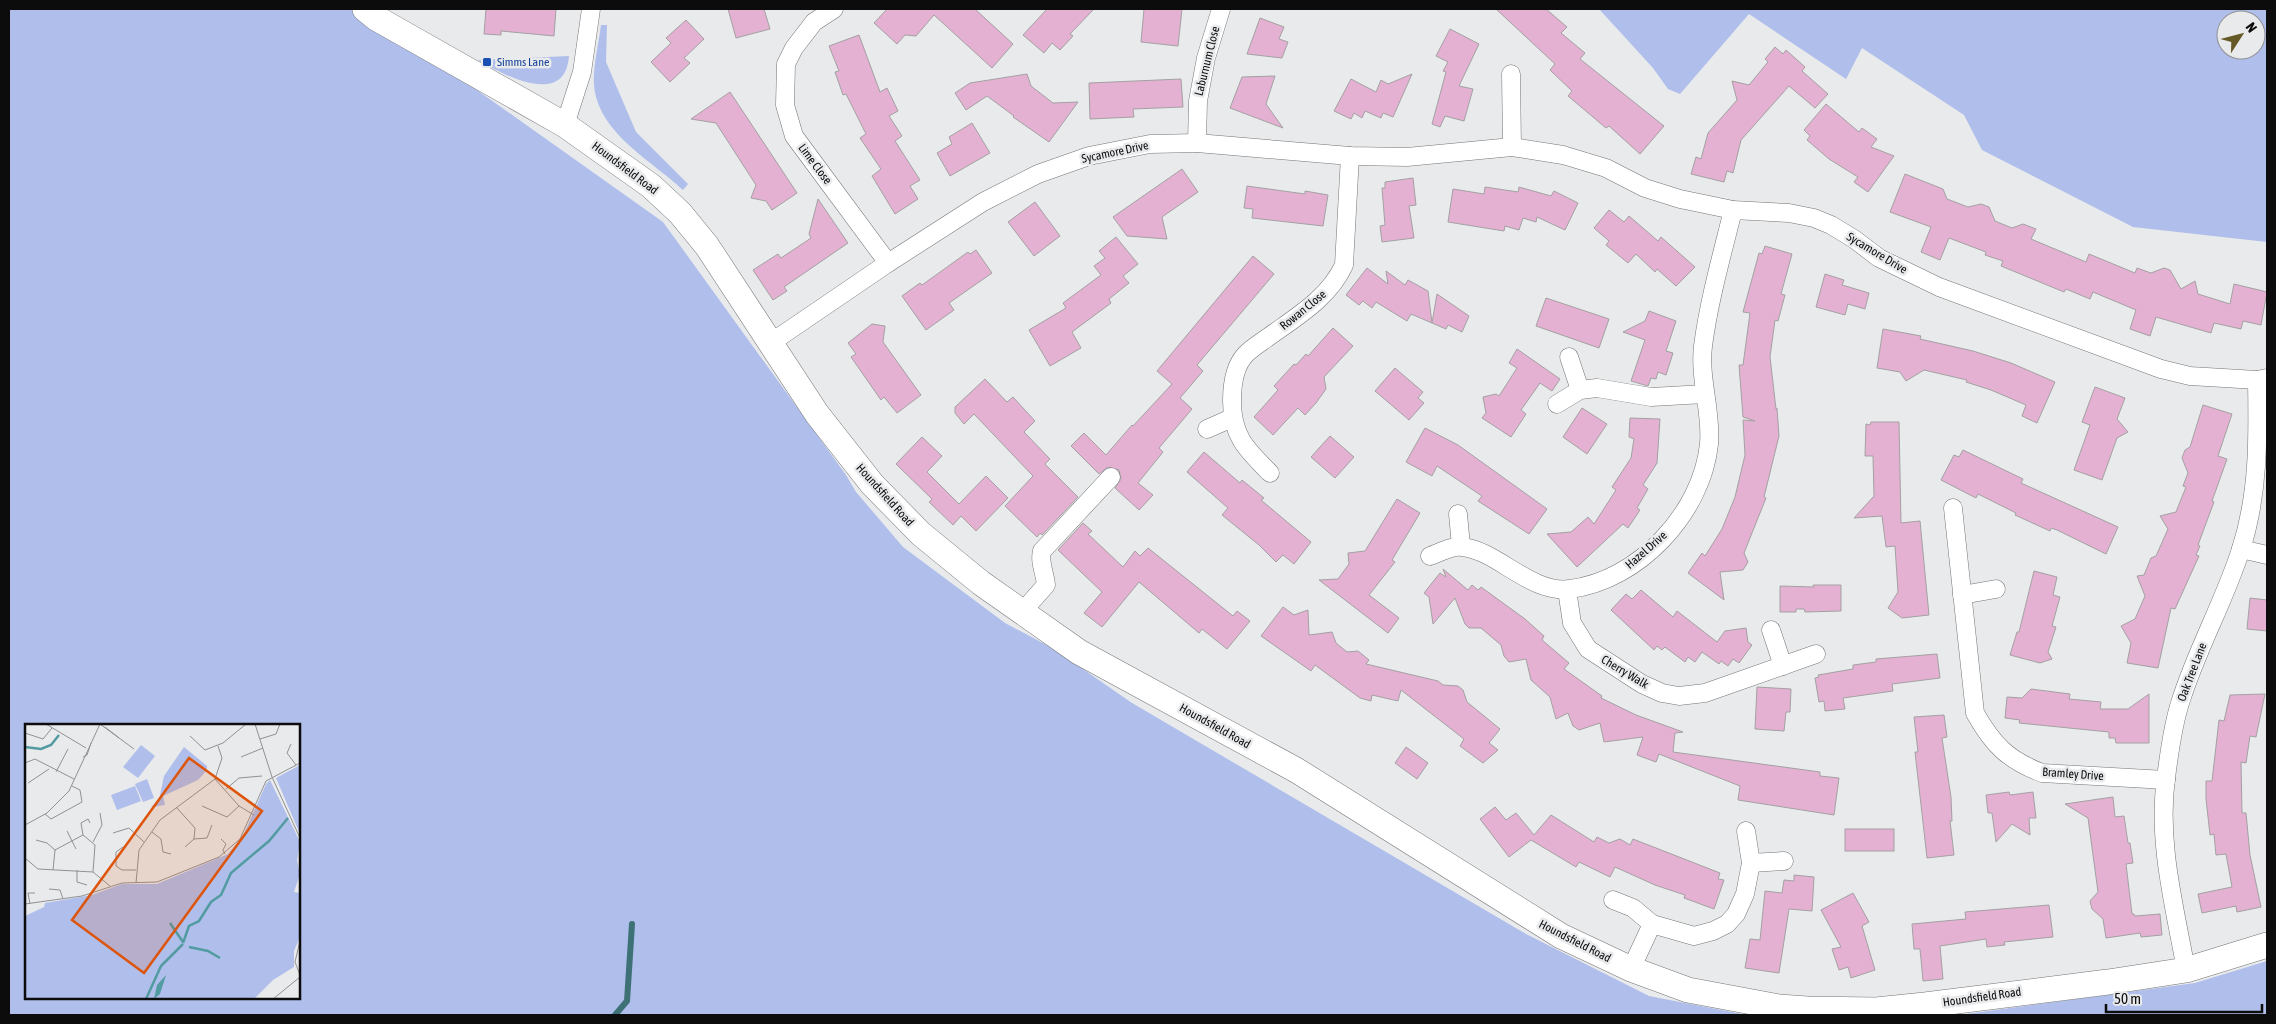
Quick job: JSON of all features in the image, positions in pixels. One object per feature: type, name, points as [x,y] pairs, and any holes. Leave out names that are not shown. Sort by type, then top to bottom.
[{"type":"street","name":"Houndsfield Road","points":[[365,9],[376,18],[565,125],[651,186],[680,213],[707,246],[769,344],[818,414],[872,484],[921,534],[981,584],[1079,652],[1296,770],[1561,936],[1631,969],[1688,990],[1807,1010],[1856,1010],[1925,1005],[2108,982],[2186,970],[2267,945]]},
{"type":"street","points":[[565,125],[582,72],[591,9]]},
{"type":"street","name":"Lime Close","points":[[834,9],[814,22],[794,48],[786,64],[785,105],[794,136],[888,263]]},
{"type":"street","name":"Laburnum Close","points":[[1197,143],[1198,101],[1206,58],[1221,9]]},
{"type":"street","points":[[1511,74],[1512,147]]},
{"type":"street","name":"Sycamore Drive","points":[[769,344],[888,263],[983,202],[1038,174],[1089,156],[1141,146],[1197,143],[1350,156],[1407,157],[1512,147],[1563,155],[1606,168],[1654,191],[1680,199],[1733,210],[1789,213],[1814,218],[1838,230],[1879,258],[1940,288],[2161,369],[2190,376],[2262,379]]},
{"type":"street","name":"Rowan Close","points":[[1270,472],[1242,443],[1232,418],[1232,383],[1245,355],[1324,294],[1337,281],[1344,265],[1350,156]]},
{"type":"street","name":"Hazel Drive","points":[[1461,546],[1480,552],[1538,584],[1567,590],[1602,582],[1616,575],[1635,563],[1676,523],[1695,494],[1702,479],[1709,445],[1703,348],[1733,210]]},
{"type":"street","points":[[1569,357],[1580,390]]},
{"type":"street","name":"Oak Tree Lane","points":[[2186,970],[2168,873],[2164,820],[2166,780],[2180,702],[2241,549],[2253,504],[2257,474],[2262,379]]},
{"type":"street","points":[[1557,404],[1580,390],[1597,388],[1651,397],[1705,394]]},
{"type":"street","points":[[1207,429],[1232,418]]},
{"type":"street","points":[[1022,612],[1046,585],[1045,572],[1040,559],[1042,552],[1111,477]]},
{"type":"street","name":"Bramley Drive","points":[[1953,508],[1975,713],[1988,736],[2008,756],[2025,767],[2042,773],[2166,780]]},
{"type":"street","points":[[1430,556],[1461,546],[1458,514]]},
{"type":"street","points":[[2241,549],[2267,555]]},
{"type":"street","points":[[1962,595],[1996,589]]},
{"type":"street","name":"Cherry Walk","points":[[1567,590],[1572,623],[1588,649],[1642,684],[1662,693],[1680,696],[1705,693],[1816,654]]},
{"type":"street","points":[[1771,630],[1783,666]]},
{"type":"street","points":[[1613,900],[1633,908],[1652,924],[1694,936],[1727,924],[1736,914],[1745,894],[1751,863],[1746,831]]},
{"type":"street","points":[[1751,863],[1784,861]]},
{"type":"street","points":[[1631,969],[1652,924]]},
{"type":"shaded area","points":[[9,9],[351,9],[369,26],[436,61],[663,222],[846,475],[856,492],[903,547],[1005,623],[1054,649],[1132,703],[1526,934],[1649,996],[1747,1015],[9,1015]]},
{"type":"shaded area","points":[[1599,9],[2267,9],[2267,242],[2133,227],[1982,150],[1964,115],[1862,48],[1846,79],[1749,14],[1680,94],[1668,89],[1653,68]]},
{"type":"shaded area","points":[[601,25],[607,25],[606,62],[636,132],[688,184],[683,190],[624,141],[601,111],[595,93],[594,74]]},
{"type":"shaded area","points":[[569,56],[565,72],[556,81],[545,84],[516,79],[478,60]]},
{"type":"shaded area","points":[[2267,961],[2267,1015],[1959,1015],[2195,983]]},
{"type":"building","points":[[486,9],[556,9],[554,36],[501,31],[501,35],[484,34]]},
{"type":"building","points":[[728,9],[764,9],[770,29],[736,38]]},
{"type":"building","points":[[887,9],[975,9],[1013,44],[992,68],[934,15],[916,36],[905,35],[897,44],[874,23]]},
{"type":"building","points":[[1047,9],[1094,9],[1070,34],[1073,36],[1060,50],[1052,43],[1044,53],[1023,35]]},
{"type":"building","points":[[1144,9],[1182,9],[1178,46],[1141,42]]},
{"type":"building","points":[[1496,9],[1546,9],[1567,27],[1561,33],[1585,53],[1580,59],[1664,126],[1640,154],[1609,126],[1606,128],[1568,96],[1572,91],[1550,70],[1555,64]]},
{"type":"building","points":[[1260,18],[1284,27],[1279,39],[1288,42],[1282,58],[1247,54]]},
{"type":"building","points":[[686,20],[704,39],[684,58],[690,63],[670,82],[651,62],[671,43],[666,38]]},
{"type":"building","points":[[1450,29],[1479,44],[1459,86],[1473,89],[1464,121],[1445,116],[1440,127],[1432,124],[1446,72],[1443,71],[1448,62],[1436,56]]},
{"type":"building","points":[[859,35],[880,92],[887,88],[898,111],[889,116],[902,136],[895,141],[920,180],[910,186],[918,199],[895,214],[872,176],[881,169],[860,138],[866,134],[846,94],[843,95],[835,72],[839,71],[829,46]]},
{"type":"building","points":[[1775,47],[1783,54],[1786,50],[1805,67],[1802,71],[1828,94],[1815,108],[1789,86],[1741,140],[1733,173],[1727,171],[1724,182],[1691,174],[1696,157],[1701,159],[1708,133],[1737,100],[1732,81],[1749,85],[1768,62],[1765,59]]},
{"type":"building","points":[[1027,74],[1031,86],[1053,103],[1078,102],[1049,142],[987,96],[966,110],[955,93],[970,83]]},
{"type":"building","points":[[1412,74],[1393,117],[1383,113],[1381,118],[1365,111],[1362,118],[1354,113],[1351,119],[1334,111],[1351,79],[1376,92],[1381,80],[1388,84]]},
{"type":"building","points":[[1275,76],[1266,104],[1283,128],[1230,108],[1242,77]]},
{"type":"building","points":[[1181,79],[1183,107],[1133,109],[1134,117],[1090,119],[1089,83]]},
{"type":"building","points":[[730,92],[797,193],[772,210],[766,201],[751,198],[756,185],[716,123],[691,119]]},
{"type":"building","points":[[1826,104],[1859,132],[1862,128],[1877,139],[1871,147],[1894,156],[1868,192],[1854,182],[1858,177],[1829,159],[1807,140],[1810,136],[1804,130]]},
{"type":"building","points":[[972,123],[990,153],[950,176],[937,153],[952,144],[949,137]]},
{"type":"building","points":[[1182,169],[1198,192],[1162,217],[1167,239],[1127,236],[1113,217]]},
{"type":"building","points":[[1905,174],[1943,189],[1947,199],[1968,207],[1981,204],[1989,207],[1995,221],[2012,228],[2023,224],[2036,229],[2031,239],[2086,262],[2089,254],[2135,273],[2137,268],[2151,273],[2164,268],[2170,270],[2181,289],[2195,281],[2198,294],[2230,304],[2234,284],[2267,292],[2261,325],[2243,321],[2241,329],[2214,323],[2211,333],[2156,317],[2150,336],[2130,329],[2136,310],[2093,292],[2090,299],[2066,289],[2064,292],[2001,266],[2003,261],[1985,255],[1986,252],[1949,238],[1940,260],[1921,252],[1931,227],[1890,212]]},
{"type":"building","points":[[1413,178],[1416,205],[1409,206],[1414,238],[1382,242],[1380,226],[1385,225],[1382,188],[1385,188],[1385,182]]},
{"type":"building","points":[[1247,186],[1305,194],[1305,191],[1328,195],[1323,226],[1252,218],[1253,209],[1244,208]]},
{"type":"building","points":[[1485,187],[1518,192],[1519,187],[1551,196],[1554,191],[1578,203],[1565,230],[1537,217],[1536,222],[1523,218],[1519,230],[1505,226],[1504,231],[1448,222],[1453,189],[1484,194]]},
{"type":"building","points":[[818,199],[848,243],[784,287],[787,291],[773,300],[753,270],[778,254],[781,258],[811,238],[809,234]]},
{"type":"building","points":[[1035,202],[1060,236],[1034,256],[1008,222]]},
{"type":"building","points":[[1609,210],[1624,222],[1629,216],[1658,241],[1661,237],[1695,267],[1676,286],[1657,269],[1655,272],[1636,254],[1628,263],[1606,245],[1609,241],[1594,228]]},
{"type":"building","points":[[1116,237],[1138,264],[1123,276],[1129,283],[1109,299],[1111,303],[1072,332],[1081,348],[1050,366],[1029,330],[1066,308],[1063,303],[1101,275],[1094,266],[1105,258],[1099,251]]},
{"type":"building","points":[[1765,246],[1792,254],[1781,294],[1785,295],[1778,321],[1775,320],[1770,357],[1779,436],[1764,497],[1766,498],[1744,553],[1748,562],[1743,570],[1720,572],[1724,600],[1688,573],[1702,553],[1705,556],[1722,529],[1735,497],[1745,455],[1743,420],[1755,421],[1743,417],[1739,365],[1743,365],[1750,313],[1743,312],[1759,253],[1762,254]]},
{"type":"building","points":[[976,250],[992,273],[949,303],[954,310],[926,330],[902,296],[920,283],[922,285],[968,252],[970,254]]},
{"type":"building","points":[[1253,256],[1274,274],[1197,365],[1203,371],[1180,398],[1192,409],[1159,448],[1163,452],[1138,483],[1153,495],[1139,510],[1115,488],[1121,479],[1119,470],[1108,467],[1099,474],[1071,446],[1084,433],[1106,455],[1172,384],[1157,371]]},
{"type":"building","points":[[1367,268],[1388,284],[1386,271],[1405,285],[1408,280],[1428,291],[1432,323],[1411,314],[1407,321],[1376,302],[1372,308],[1363,301],[1359,305],[1346,295]]},
{"type":"building","points":[[1825,274],[1844,280],[1842,285],[1869,293],[1865,309],[1848,304],[1845,315],[1816,307]]},
{"type":"building","points":[[1437,294],[1469,316],[1462,332],[1448,325],[1446,329],[1432,323]]},
{"type":"building","points":[[1546,298],[1609,319],[1599,348],[1536,326]]},
{"type":"building","points":[[1649,311],[1676,321],[1666,351],[1673,353],[1666,375],[1658,372],[1656,379],[1651,378],[1648,386],[1631,381],[1645,340],[1623,332],[1645,321]]},
{"type":"building","points":[[872,324],[885,326],[883,342],[921,395],[897,413],[884,397],[881,400],[851,357],[856,354],[848,343]]},
{"type":"building","points":[[1333,328],[1353,346],[1324,377],[1326,389],[1316,403],[1305,415],[1298,408],[1273,435],[1254,417],[1278,390],[1274,386],[1294,364],[1296,365],[1306,354],[1308,356]]},
{"type":"building","points":[[1883,329],[1921,336],[1920,339],[1973,351],[2011,363],[2055,382],[2037,423],[2022,416],[2026,405],[1966,382],[1967,380],[1924,370],[1906,381],[1900,372],[1877,368]]},
{"type":"building","points":[[1517,349],[1560,379],[1552,391],[1540,383],[1521,410],[1526,414],[1511,437],[1482,418],[1486,413],[1483,397],[1496,394],[1499,396],[1517,368],[1509,363]]},
{"type":"building","points":[[1395,368],[1423,392],[1418,398],[1424,403],[1409,420],[1375,391]]},
{"type":"building","points":[[985,379],[1007,402],[1013,397],[1035,421],[1024,432],[1050,459],[1045,464],[1078,497],[1042,535],[1040,533],[1037,537],[1005,506],[1033,476],[974,414],[964,424],[955,413],[955,407]]},
{"type":"building","points":[[2095,387],[2125,398],[2117,419],[2128,432],[2117,438],[2102,480],[2074,470],[2090,425],[2082,422]]},
{"type":"building","points":[[2203,405],[2232,414],[2218,456],[2227,459],[2198,545],[2200,546],[2196,555],[2199,556],[2175,609],[2171,608],[2158,668],[2127,663],[2131,643],[2121,626],[2135,619],[2145,596],[2137,576],[2144,575],[2151,558],[2156,556],[2168,529],[2160,516],[2176,512],[2186,487],[2183,486],[2188,473],[2182,458],[2185,450],[2190,447]]},
{"type":"building","points":[[1582,408],[1607,424],[1587,454],[1563,437]]},
{"type":"building","points":[[1630,418],[1660,419],[1657,463],[1643,485],[1648,489],[1637,508],[1640,510],[1628,528],[1623,524],[1577,567],[1547,534],[1571,532],[1588,517],[1594,524],[1616,490],[1612,487],[1631,458],[1634,439],[1629,437]]},
{"type":"building","points":[[1871,422],[1899,422],[1901,523],[1920,521],[1929,615],[1902,618],[1888,608],[1898,592],[1895,546],[1886,547],[1882,516],[1854,518],[1874,496],[1873,456],[1865,456],[1866,424],[1870,425]]},
{"type":"building","points":[[1425,428],[1458,445],[1547,509],[1529,534],[1478,501],[1482,496],[1437,466],[1432,476],[1406,462]]},
{"type":"building","points":[[1330,436],[1354,457],[1335,478],[1311,457]]},
{"type":"building","points":[[922,437],[942,456],[927,472],[959,504],[986,476],[1008,498],[976,531],[961,516],[953,525],[929,502],[932,499],[896,464]]},
{"type":"building","points":[[1963,450],[2023,479],[2021,483],[2118,527],[2106,554],[2057,530],[2051,528],[2050,531],[2015,515],[2016,513],[1978,494],[1976,498],[1941,480],[1954,455],[1959,457]]},
{"type":"building","points":[[1204,452],[1240,483],[1242,480],[1264,498],[1261,500],[1311,542],[1294,564],[1283,555],[1276,562],[1259,545],[1222,515],[1228,508],[1187,472]]},
{"type":"building","points":[[1397,499],[1420,513],[1392,560],[1395,562],[1369,595],[1399,618],[1388,633],[1319,580],[1338,579],[1349,564],[1348,553],[1365,551]]},
{"type":"building","points":[[1083,523],[1092,531],[1088,534],[1123,567],[1135,551],[1140,556],[1148,548],[1233,616],[1237,611],[1250,621],[1227,649],[1202,629],[1199,633],[1139,582],[1102,627],[1084,613],[1102,592],[1058,550]]},
{"type":"building","points":[[1443,569],[1468,590],[1472,585],[1478,590],[1481,587],[1525,619],[1544,636],[1542,640],[1569,663],[1564,669],[1602,696],[1601,698],[1636,715],[1683,732],[1675,733],[1673,752],[1820,772],[1820,776],[1839,778],[1834,815],[1738,800],[1740,786],[1659,754],[1656,762],[1637,755],[1643,737],[1604,742],[1600,723],[1579,730],[1573,726],[1568,713],[1556,719],[1550,697],[1531,680],[1526,659],[1509,662],[1504,656],[1501,645],[1481,628],[1469,628],[1465,624],[1455,598],[1433,624],[1429,597],[1424,593],[1440,573],[1446,577]]},
{"type":"building","points":[[2034,571],[2057,577],[2053,595],[2060,597],[2052,626],[2056,627],[2048,652],[2052,659],[2040,663],[2010,655],[2017,632],[2019,632]]},
{"type":"building","points":[[1813,585],[1841,585],[1841,611],[1805,612],[1804,609],[1796,609],[1796,612],[1780,612],[1780,586],[1814,587]]},
{"type":"building","points":[[1641,590],[1673,617],[1677,611],[1717,642],[1725,631],[1746,628],[1748,642],[1752,645],[1739,663],[1733,659],[1728,666],[1721,661],[1719,664],[1702,652],[1695,662],[1688,657],[1685,662],[1665,647],[1662,650],[1657,646],[1654,650],[1611,610],[1626,594],[1632,599]]},
{"type":"building","points":[[2250,598],[2267,600],[2267,631],[2247,629]]},
{"type":"building","points":[[1283,607],[1294,615],[1308,610],[1309,635],[1332,632],[1336,643],[1347,652],[1358,651],[1369,660],[1366,664],[1438,681],[1443,685],[1458,686],[1463,690],[1467,702],[1500,729],[1489,743],[1498,750],[1483,763],[1460,746],[1464,739],[1401,690],[1398,701],[1372,695],[1371,701],[1360,698],[1315,665],[1311,671],[1261,636]]},
{"type":"building","points":[[1937,654],[1940,678],[1892,684],[1893,691],[1843,698],[1845,709],[1825,711],[1824,701],[1819,702],[1815,678],[1819,677],[1818,675],[1853,669],[1853,665],[1876,662],[1876,659]]},
{"type":"building","points":[[1757,687],[1791,689],[1790,712],[1786,712],[1784,731],[1755,729]]},
{"type":"building","points":[[2031,689],[2070,694],[2069,699],[2101,702],[2100,709],[2128,709],[2149,694],[2149,743],[2116,743],[2115,738],[2109,738],[2109,732],[2019,723],[2020,720],[2005,718],[2007,697],[2022,698]]},
{"type":"building","points":[[2265,694],[2256,737],[2250,736],[2246,763],[2241,762],[2242,813],[2246,813],[2250,855],[2261,907],[2237,912],[2236,906],[2202,913],[2198,894],[2232,887],[2226,854],[2216,855],[2214,834],[2210,835],[2206,799],[2206,781],[2212,781],[2219,720],[2224,721],[2230,695]]},
{"type":"building","points":[[1944,715],[1947,737],[1942,738],[1951,797],[1952,821],[1950,821],[1954,855],[1927,858],[1915,752],[1918,752],[1914,717]]},
{"type":"building","points":[[1406,747],[1428,763],[1417,779],[1395,763]]},
{"type":"building","points":[[2009,792],[2010,795],[2033,792],[2036,818],[2029,818],[2030,835],[2012,824],[1996,842],[1992,813],[1988,813],[1986,795]]},
{"type":"building","points":[[2113,797],[2115,817],[2124,816],[2128,843],[2130,843],[2133,863],[2126,864],[2132,914],[2135,916],[2160,914],[2162,935],[2141,937],[2140,933],[2106,938],[2103,919],[2092,909],[2090,901],[2098,892],[2088,818],[2065,804]]},
{"type":"building","points":[[1495,807],[1506,820],[1516,813],[1534,835],[1551,815],[1594,842],[1597,837],[1609,843],[1620,839],[1630,845],[1633,839],[1720,873],[1718,879],[1724,880],[1714,909],[1684,898],[1685,895],[1655,885],[1615,867],[1610,877],[1579,862],[1576,867],[1531,840],[1509,857],[1480,819]]},
{"type":"building","points":[[1845,829],[1894,829],[1894,851],[1845,851]]},
{"type":"building","points":[[1794,875],[1814,877],[1812,911],[1789,909],[1779,973],[1745,968],[1750,939],[1760,940],[1765,891],[1782,893],[1784,880],[1794,881]]},
{"type":"building","points":[[1853,893],[1869,922],[1862,926],[1875,970],[1851,978],[1848,967],[1839,970],[1832,949],[1841,947],[1821,910]]},
{"type":"building","points":[[2049,905],[2053,937],[2004,942],[2005,945],[1987,947],[1986,939],[1940,946],[1943,979],[1923,981],[1920,949],[1914,949],[1912,924],[1966,919],[1965,912]]},
{"type":"waterway","points":[[615,1015],[627,1001],[632,924]]},
{"type":"place","name":"Simms Lane","points":[[487,62]]}]
